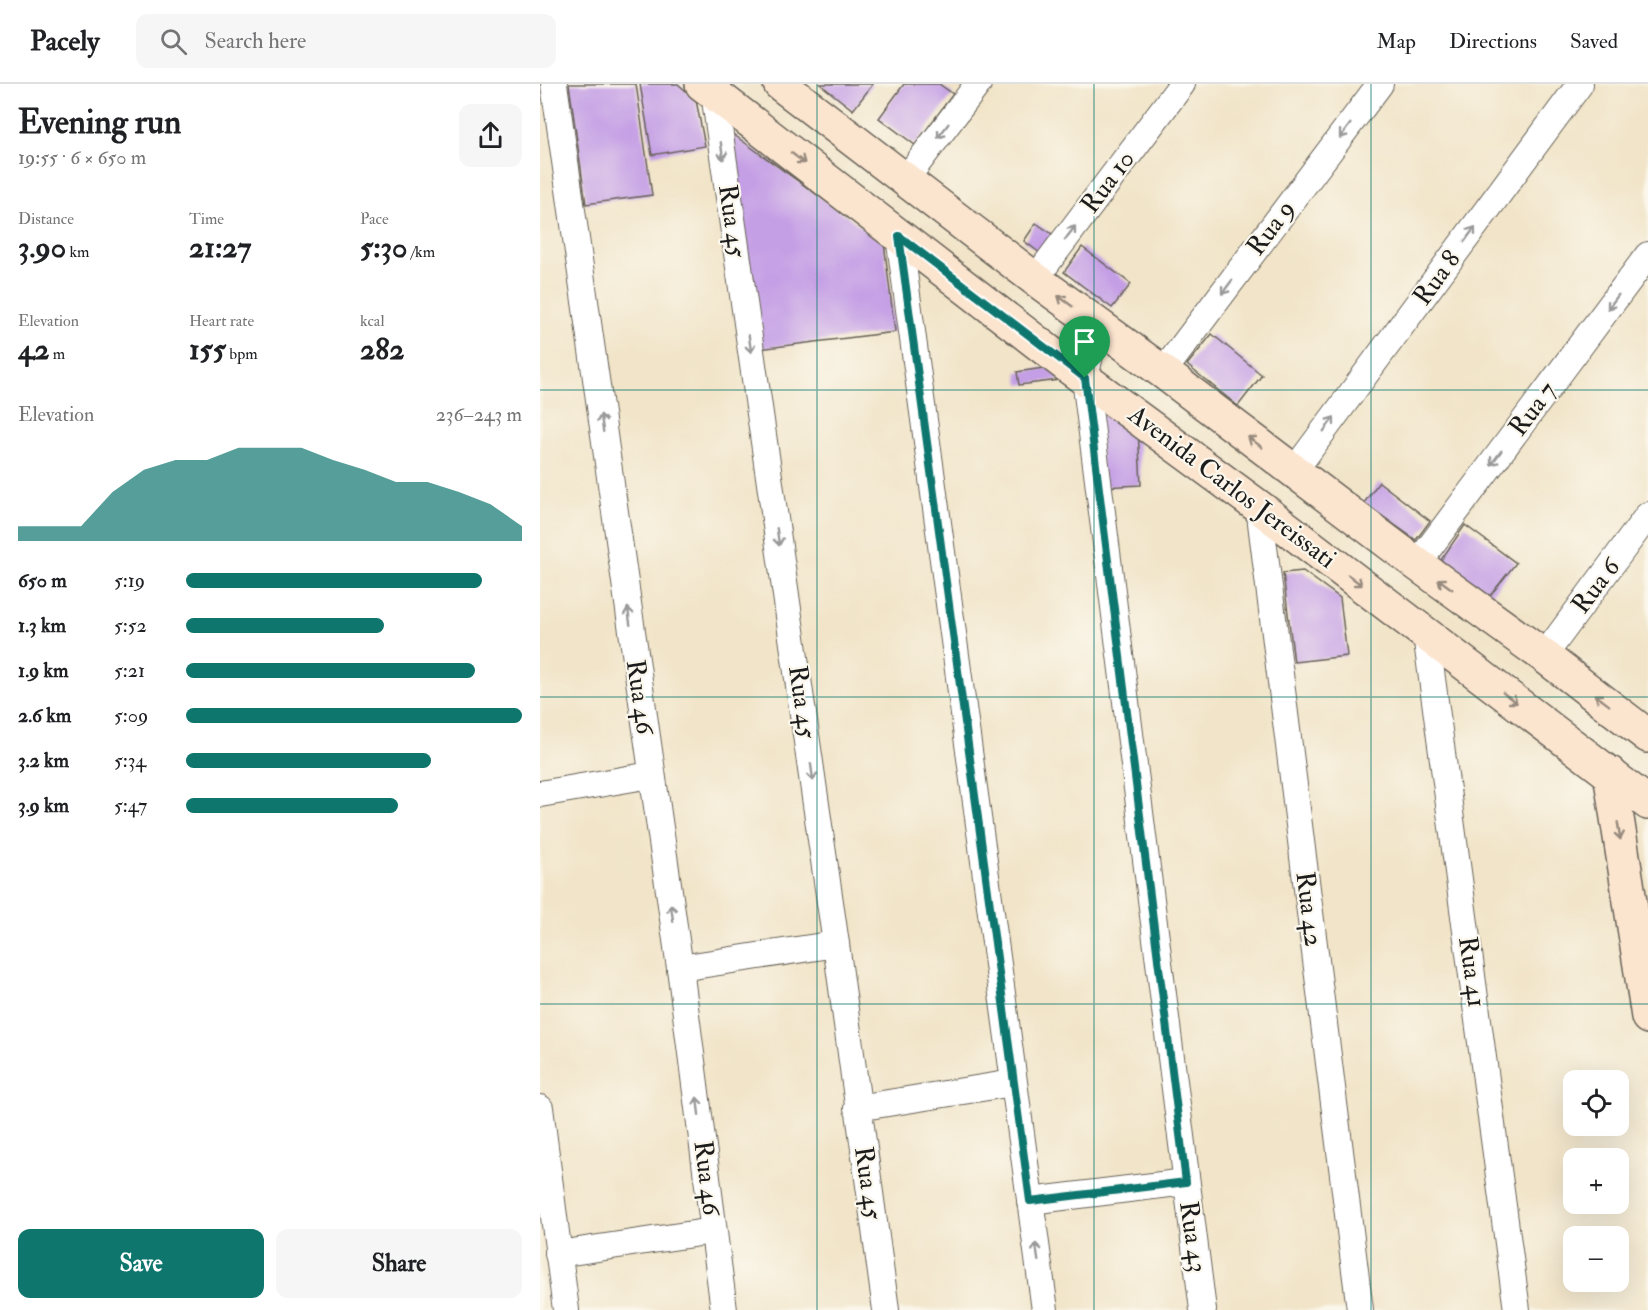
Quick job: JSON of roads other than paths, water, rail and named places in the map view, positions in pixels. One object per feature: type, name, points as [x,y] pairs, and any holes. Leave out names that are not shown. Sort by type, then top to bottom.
[{"type":"street","name":"Rua 46","points":[[554,84],[680,968],[724,1310]]},
{"type":"street","points":[[905,180],[978,84]]},
{"type":"street","name":"Rua 10","points":[[1035,279],[1182,84]]},
{"type":"street","name":"Rua 9","points":[[1163,372],[1380,84]]},
{"type":"street","name":"Rua 8","points":[[1294,471],[1580,84]]},
{"type":"street","name":"Avenida Carlos Jereissati","points":[[783,85],[1035,279],[1544,656],[1648,736]]},
{"type":"street","name":"Avenida Carlos Jereissati","points":[[708,89],[1085,378],[1648,802]]},
{"type":"street","name":"Rua 45","points":[[708,89],[836,944],[886,1310]]},
{"type":"street","points":[[899,236],[1045,1310]]},
{"type":"street","name":"Rua 7","points":[[1417,564],[1648,255]]},
{"type":"street","name":"Rua 43","points":[[1097,324],[1085,378],[1203,1310]]},
{"type":"street","name":"Rua 42","points":[[1259,507],[1355,1309]]},
{"type":"street","name":"Rua 6","points":[[1544,656],[1648,515]]},
{"type":"street","name":"Rua 41","points":[[1426,634],[1517,1310]]},
{"type":"street","points":[[1610,774],[1648,1017]]},
{"type":"street","points":[[540,794],[651,775]]},
{"type":"street","points":[[680,968],[836,944]]},
{"type":"street","points":[[857,1108],[1013,1083]]},
{"type":"street","points":[[540,1108],[566,1310]]},
{"type":"street","points":[[1030,1201],[1186,1182]]},
{"type":"street","points":[[558,1254],[713,1231]]}]
